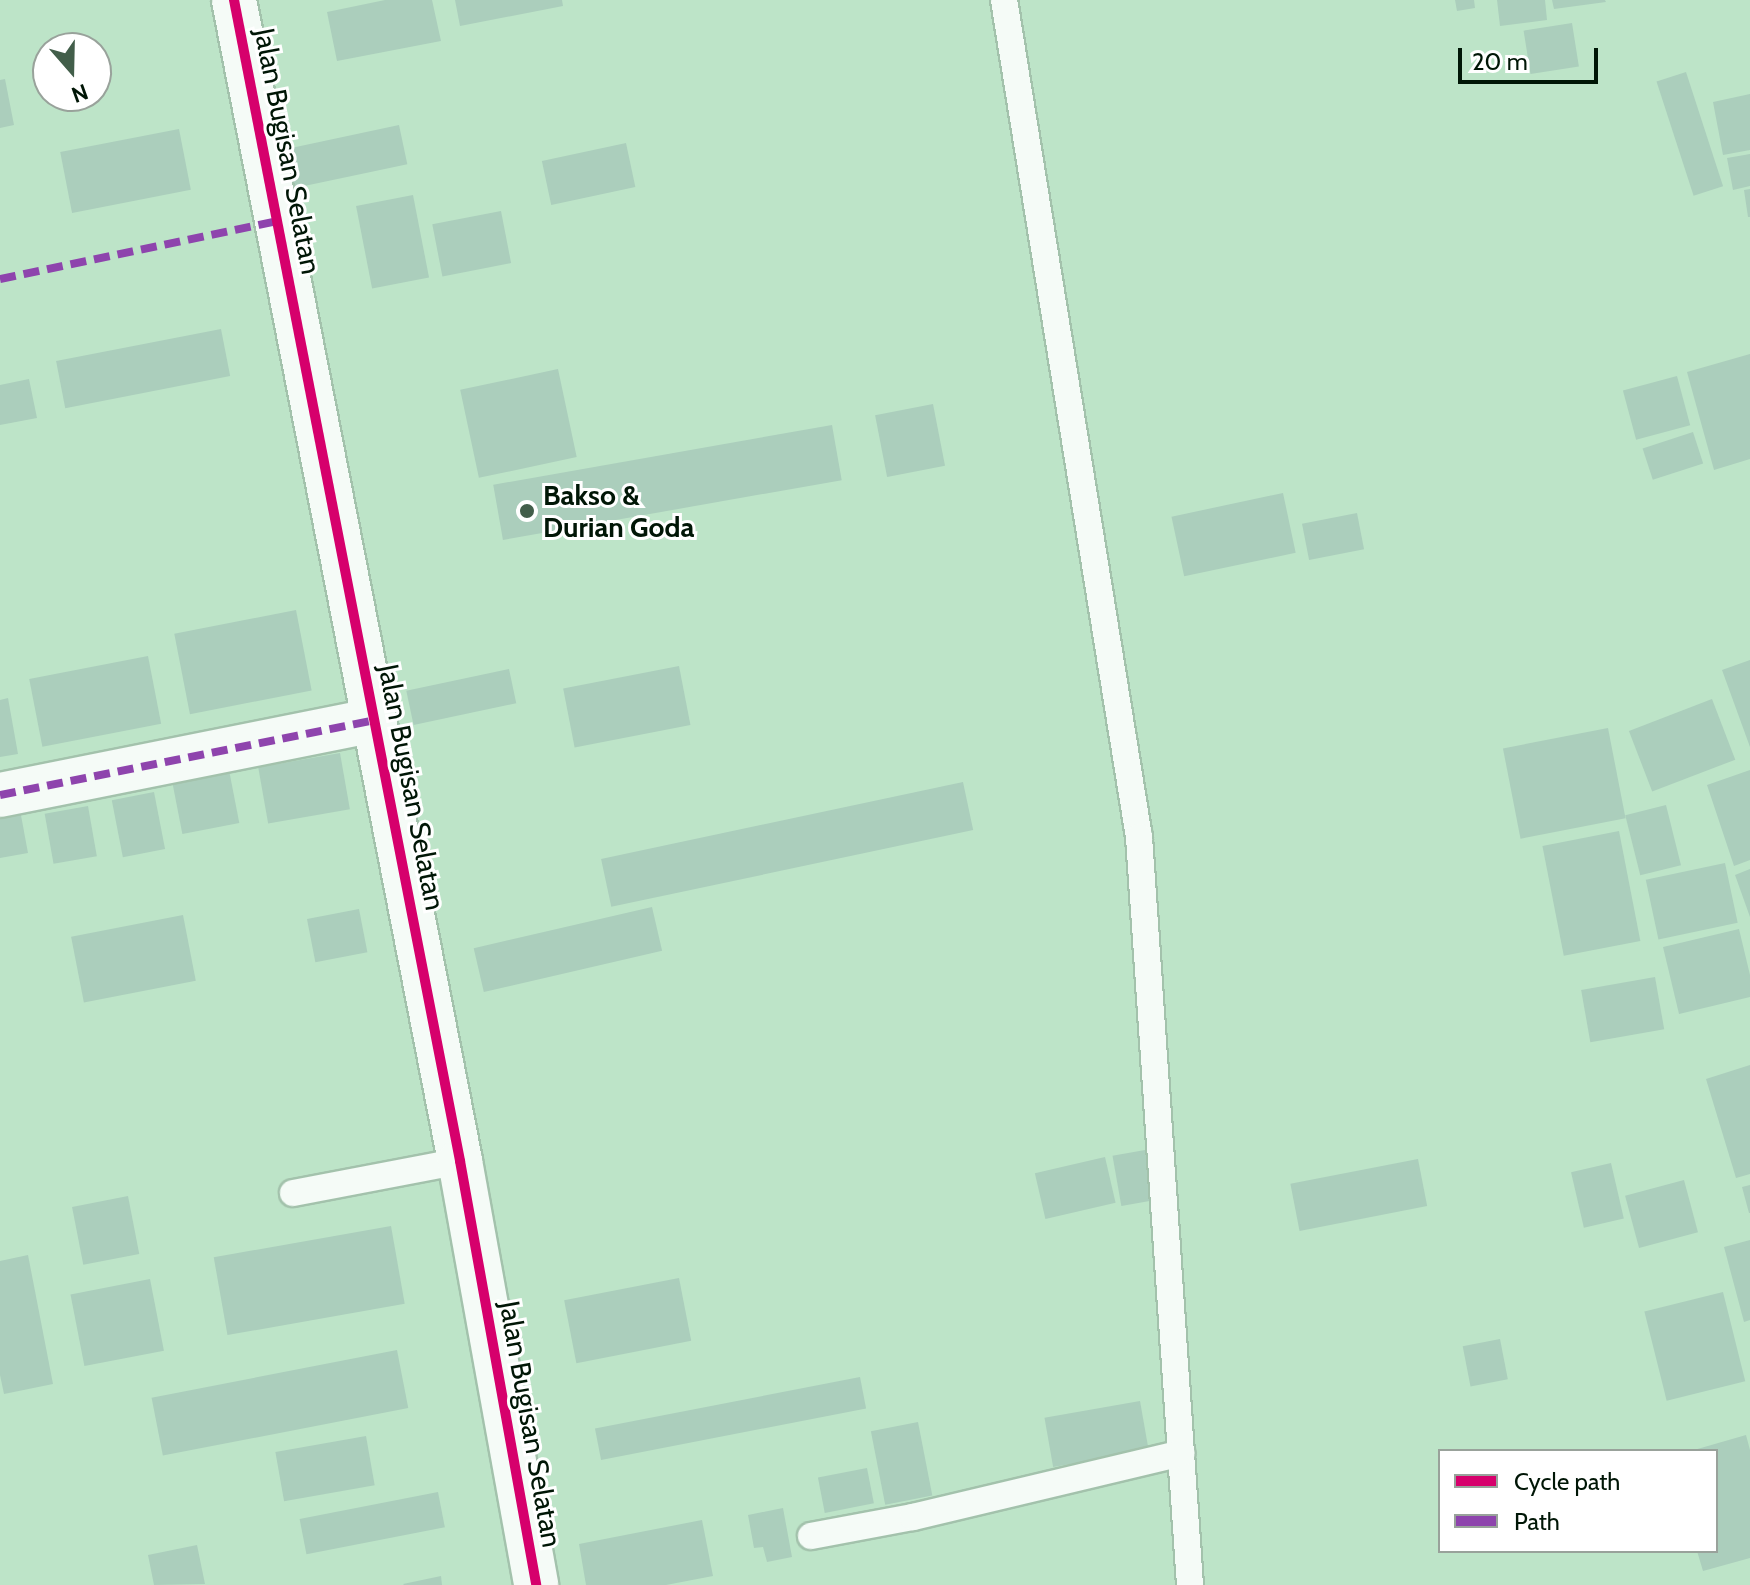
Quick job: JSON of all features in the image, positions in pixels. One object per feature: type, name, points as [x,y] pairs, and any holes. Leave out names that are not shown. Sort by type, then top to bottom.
[{"type":"street","name":"Jalan Bugisan Selatan","points":[[234,0],[460,1161],[536,1585]]},
{"type":"street","points":[[0,795],[374,720]]},
{"type":"lane","points":[[1004,0],[1139,837],[1190,1585]]},
{"type":"lane","points":[[293,1193],[460,1161]]},
{"type":"lane","points":[[811,1536],[913,1517],[1181,1453]]},
{"type":"building","points":[[385,0],[432,0],[441,41],[337,61],[327,12]]},
{"type":"building","points":[[455,0],[562,0],[563,6],[460,26]]},
{"type":"building","points":[[1455,0],[1474,0],[1475,8],[1457,11]]},
{"type":"building","points":[[1497,0],[1545,0],[1547,20],[1500,26]]},
{"type":"building","points":[[1552,0],[1605,0],[1606,2],[1554,9]]},
{"type":"building","points":[[1572,23],[1579,66],[1530,74],[1524,31]]},
{"type":"building","points":[[1686,72],[1723,186],[1694,196],[1657,82]]},
{"type":"building","points":[[5,79],[14,125],[0,128],[0,80]]},
{"type":"building","points":[[1750,94],[1750,150],[1723,155],[1713,102]]},
{"type":"building","points":[[399,125],[407,164],[295,188],[287,149]]},
{"type":"building","points":[[179,129],[191,190],[72,213],[60,152]]},
{"type":"building","points":[[626,143],[635,187],[551,205],[542,161]]},
{"type":"building","points":[[1750,154],[1750,186],[1733,190],[1727,158]]},
{"type":"building","points":[[1750,189],[1750,217],[1748,217],[1744,190]]},
{"type":"building","points":[[413,195],[429,277],[372,289],[356,206]]},
{"type":"building","points":[[501,211],[511,263],[442,276],[432,224]]},
{"type":"building","points":[[221,329],[230,376],[65,408],[56,361]]},
{"type":"building","points":[[1750,354],[1750,459],[1714,470],[1687,372]]},
{"type":"building","points":[[558,369],[577,457],[479,478],[460,390]]},
{"type":"building","points":[[1677,376],[1690,425],[1636,440],[1623,390]]},
{"type":"building","points":[[29,379],[37,418],[0,425],[0,385]]},
{"type":"building","points":[[933,404],[945,466],[887,477],[875,415]]},
{"type":"building","points":[[832,425],[842,480],[503,540],[493,485]]},
{"type":"building","points":[[1693,432],[1703,463],[1653,480],[1643,448]]},
{"type":"building","points":[[1283,493],[1296,553],[1184,576],[1171,517]]},
{"type":"building","points":[[1357,513],[1364,549],[1309,560],[1302,524]]},
{"type":"building","points":[[296,610],[312,690],[190,714],[174,634]]},
{"type":"building","points":[[148,656],[161,724],[42,747],[29,679]]},
{"type":"building","points":[[1750,660],[1750,747],[1722,670]]},
{"type":"building","points":[[679,666],[690,725],[575,747],[563,689]]},
{"type":"building","points":[[509,669],[516,703],[414,725],[406,691]]},
{"type":"building","points":[[8,698],[18,754],[0,757],[0,700]]},
{"type":"building","points":[[1712,699],[1735,760],[1652,792],[1629,731]]},
{"type":"building","points":[[1608,728],[1626,818],[1521,839],[1503,748]]},
{"type":"building","points":[[340,753],[350,809],[268,824],[258,767]]},
{"type":"building","points":[[229,770],[239,823],[182,834],[172,781]]},
{"type":"building","points":[[1750,770],[1750,860],[1734,866],[1707,785]]},
{"type":"building","points":[[963,782],[973,830],[611,907],[601,859]]},
{"type":"building","points":[[154,792],[165,849],[123,857],[112,800]]},
{"type":"building","points":[[1666,805],[1681,865],[1640,875],[1625,815]]},
{"type":"building","points":[[88,806],[97,856],[54,864],[45,814]]},
{"type":"building","points":[[20,810],[28,853],[0,858],[0,814]]},
{"type":"building","points":[[1619,831],[1640,941],[1564,956],[1542,846]]},
{"type":"building","points":[[1725,863],[1738,923],[1658,940],[1646,880]]},
{"type":"building","points":[[1750,869],[1750,917],[1735,875]]},
{"type":"building","points":[[652,907],[662,951],[484,992],[474,948]]},
{"type":"building","points":[[359,909],[367,952],[315,962],[307,919]]},
{"type":"building","points":[[183,915],[196,981],[84,1003],[71,937]]},
{"type":"building","points":[[1739,929],[1750,975],[1750,997],[1679,1014],[1663,947]]},
{"type":"building","points":[[1655,977],[1664,1029],[1590,1042],[1581,990]]},
{"type":"building","points":[[1750,1065],[1750,1174],[1736,1178],[1706,1079]]},
{"type":"building","points":[[1145,1150],[1154,1200],[1121,1206],[1113,1156]]},
{"type":"building","points":[[1105,1157],[1116,1203],[1045,1219],[1035,1173]]},
{"type":"building","points":[[1418,1159],[1427,1206],[1300,1231],[1290,1184]]},
{"type":"building","points":[[1611,1163],[1624,1219],[1584,1228],[1571,1172]]},
{"type":"building","points":[[1684,1180],[1698,1232],[1639,1248],[1625,1196]]},
{"type":"building","points":[[1750,1185],[1750,1213],[1749,1213],[1742,1187]]},
{"type":"building","points":[[128,1196],[139,1254],[83,1265],[72,1207]]},
{"type":"building","points":[[391,1226],[405,1304],[227,1335],[214,1257]]},
{"type":"building","points":[[1750,1240],[1750,1320],[1744,1322],[1724,1247]]},
{"type":"building","points":[[28,1255],[53,1384],[4,1394],[0,1375],[0,1261]]},
{"type":"building","points":[[679,1278],[691,1341],[576,1363],[564,1300]]},
{"type":"building","points":[[150,1279],[164,1351],[84,1366],[70,1294]]},
{"type":"building","points":[[1723,1292],[1745,1381],[1667,1401],[1644,1312]]},
{"type":"building","points":[[1500,1339],[1508,1379],[1471,1386],[1463,1346]]},
{"type":"building","points":[[397,1350],[408,1408],[163,1456],[152,1398]]},
{"type":"building","points":[[860,1377],[866,1408],[601,1460],[595,1429]]},
{"type":"building","points":[[1140,1401],[1149,1450],[1053,1467],[1044,1418]]},
{"type":"building","points":[[918,1422],[932,1496],[885,1505],[871,1431]]},
{"type":"building","points":[[1746,1435],[1750,1450],[1750,1558],[1703,1571],[1698,1553],[1718,1553],[1718,1449],[1697,1449]]},
{"type":"building","points":[[366,1436],[375,1485],[284,1501],[275,1452]]},
{"type":"building","points":[[867,1468],[874,1503],[825,1513],[818,1478]]},
{"type":"building","points":[[438,1492],[445,1527],[306,1554],[300,1519]]},
{"type":"building","points":[[783,1508],[792,1557],[767,1562],[763,1547],[754,1548],[748,1515]]},
{"type":"building","points":[[702,1520],[713,1576],[666,1585],[586,1585],[579,1544]]},
{"type":"building","points":[[197,1545],[205,1584],[154,1585],[148,1555]]},
{"type":"building","points":[[441,1576],[442,1585],[403,1584]]},
{"type":"marked path","points":[[0,279],[277,221]]},
{"type":"marked path","points":[[0,795],[374,720]]},
{"type":"cycle path","points":[[234,0],[460,1161],[536,1585]]},
{"type":"place","name":"Bakso & Durian Goda","points":[[527,511]]}]
